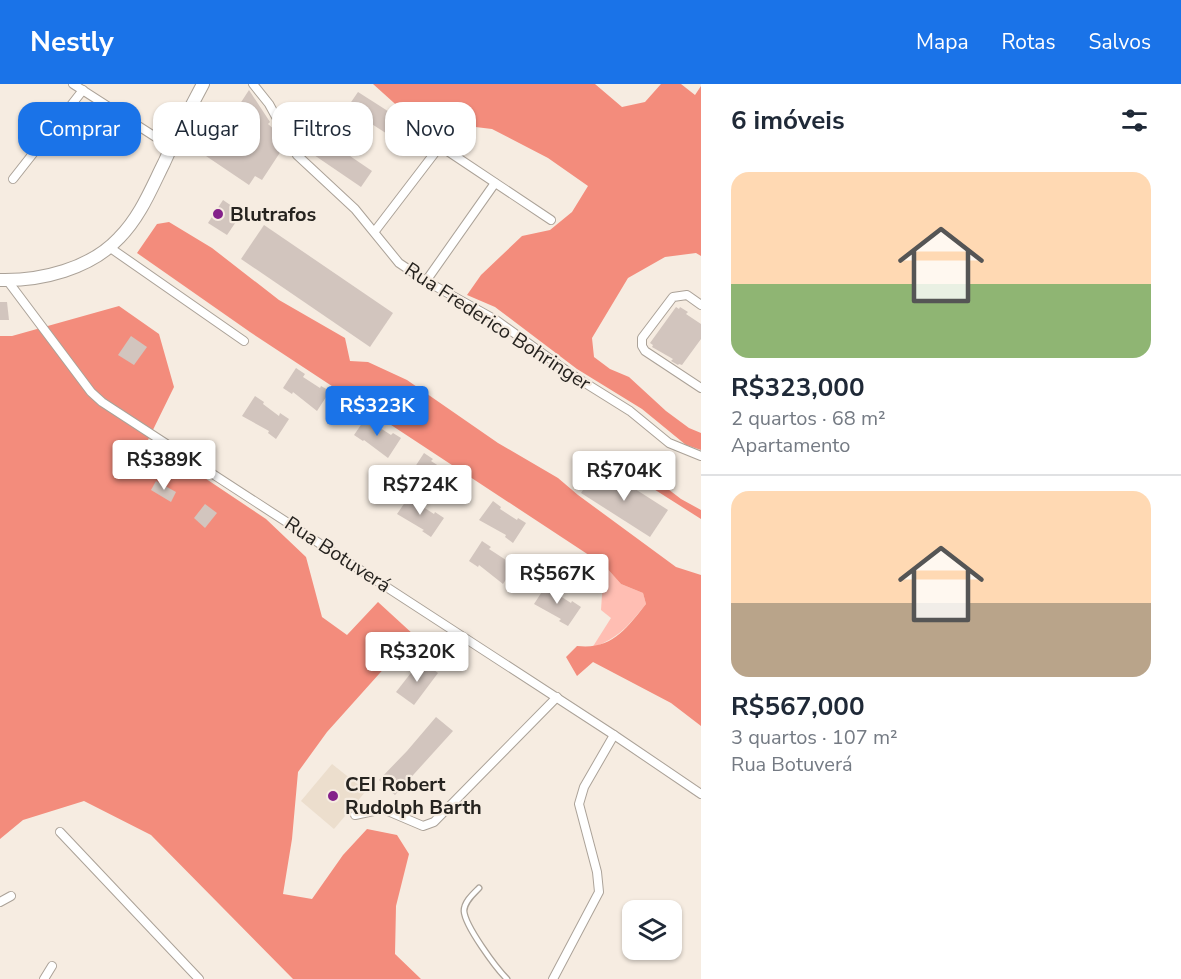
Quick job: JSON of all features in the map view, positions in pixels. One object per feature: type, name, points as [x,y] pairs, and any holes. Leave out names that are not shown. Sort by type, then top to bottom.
[{"type":"main road","points":[[194,102],[203,84]]},
{"type":"main road","points":[[4,280],[56,273],[82,263],[109,247],[131,224],[145,202],[167,156]]},
{"type":"street","points":[[73,84],[153,135]]},
{"type":"street","name":"Rua Frederico Bohringer","points":[[253,84],[269,104],[297,155],[355,209],[399,263],[426,281],[496,320],[574,376],[630,411],[669,443],[701,456]]},
{"type":"street","points":[[14,180],[83,90]]},
{"type":"street","points":[[375,231],[440,146],[551,220]]},
{"type":"street","points":[[426,281],[495,183]]},
{"type":"street","points":[[109,247],[244,341]]},
{"type":"street","name":"Rua Botuverá","points":[[4,280],[91,392],[102,402],[557,697],[701,794]]},
{"type":"street","points":[[701,305],[687,296],[673,297],[642,338],[645,351],[701,388]]},
{"type":"street","points":[[355,815],[383,809],[423,826],[434,822],[557,697]]},
{"type":"street","points":[[554,979],[599,892],[597,872],[579,804],[584,787],[614,735]]},
{"type":"street","points":[[60,832],[199,979]]},
{"type":"street","points":[[0,902],[11,896]]},
{"type":"street","points":[[44,979],[52,966]]},
{"type":"lane","points":[[479,888],[465,905],[464,913],[469,926],[496,968],[507,979]]},
{"type":"shaded area","points":[[373,84],[595,84],[622,107],[645,102],[661,84],[681,84],[695,95],[701,86],[701,256],[696,253],[665,257],[628,278],[592,338],[594,357],[610,369],[629,377],[666,411],[689,428],[701,433],[701,450],[686,445],[642,409],[577,369],[495,307],[467,295],[481,275],[522,236],[550,230],[572,212],[588,186],[548,158],[492,129],[476,127],[476,102],[393,102]]},
{"type":"shaded area","points":[[169,222],[212,248],[279,300],[345,338],[350,361],[368,362],[407,380],[498,443],[558,478],[676,567],[701,575],[701,726],[671,703],[593,662],[577,676],[566,657],[577,646],[600,645],[617,636],[646,604],[643,593],[621,584],[604,565],[250,332],[137,253],[157,224]]},
{"type":"shaded area","points":[[119,306],[159,334],[174,387],[148,440],[266,519],[306,557],[322,617],[347,635],[378,602],[414,635],[327,732],[298,772],[292,839],[283,894],[312,899],[343,855],[367,829],[397,835],[409,854],[396,906],[395,954],[421,979],[293,979],[151,835],[84,801],[23,820],[0,839],[0,336],[12,336]]},
{"type":"shaded area","points":[[630,468],[664,486],[701,510],[701,519],[638,479]]},
{"type":"shaded area","points":[[585,555],[597,563],[582,586],[569,579]]},
{"type":"shaded area","points":[[604,565],[621,584],[643,593],[646,604],[610,640],[592,648],[611,618],[601,610]]},
{"type":"shaded area","name":"CEI Robert Rudolph Barth","points":[[332,764],[366,791],[334,829],[301,801]]},
{"type":"building","points":[[249,90],[257,102],[241,102]]},
{"type":"building","points":[[358,92],[385,109],[385,133],[373,125],[373,102],[351,102]]},
{"type":"building","points":[[260,107],[272,128],[272,156],[278,156],[262,180],[255,176],[249,185],[206,156],[260,156]]},
{"type":"building","points":[[315,156],[350,156],[372,171],[361,187]]},
{"type":"building","points":[[223,200],[242,213],[227,235],[208,223]]},
{"type":"building","points":[[264,225],[393,313],[370,347],[241,259]]},
{"type":"building","points":[[0,302],[7,302],[9,320],[0,320]]},
{"type":"building","points":[[676,307],[688,312],[686,314],[701,324],[701,339],[682,365],[671,361],[673,359],[652,347],[650,343]]},
{"type":"building","points":[[131,336],[147,347],[134,365],[118,355]]},
{"type":"building","points":[[296,368],[305,374],[303,377],[320,388],[321,386],[330,391],[317,411],[293,392],[292,394],[283,388]]},
{"type":"building","points":[[255,396],[279,416],[280,413],[289,419],[276,439],[268,433],[269,431],[242,416]]},
{"type":"building","points":[[367,416],[376,422],[374,424],[391,435],[393,433],[401,438],[388,458],[354,435]]},
{"type":"building","points":[[424,453],[433,459],[431,461],[458,476],[445,495],[421,477],[420,479],[411,473]]},
{"type":"building","points":[[599,466],[668,510],[650,537],[581,493]]},
{"type":"building","points":[[156,481],[176,492],[171,502],[151,490]]},
{"type":"building","points":[[410,495],[419,501],[417,503],[444,518],[431,537],[422,531],[424,530],[397,514]]},
{"type":"building","points":[[493,501],[501,507],[500,509],[526,523],[513,543],[505,537],[506,535],[479,520]]},
{"type":"building","points":[[205,504],[217,513],[205,528],[194,518]]},
{"type":"building","points":[[482,541],[491,547],[489,549],[516,564],[503,584],[479,565],[478,567],[469,561]]},
{"type":"building","points":[[547,584],[556,590],[554,592],[581,607],[568,626],[559,621],[561,619],[534,604]]},
{"type":"building","points":[[421,660],[438,673],[414,705],[396,692]]},
{"type":"building","points":[[436,717],[453,731],[395,795],[379,780]]},
{"type":"place","name":"Blutrafos","points":[[218,214]]},
{"type":"place","name":"CEI Robert Rudolph Barth","points":[[333,796]]}]
